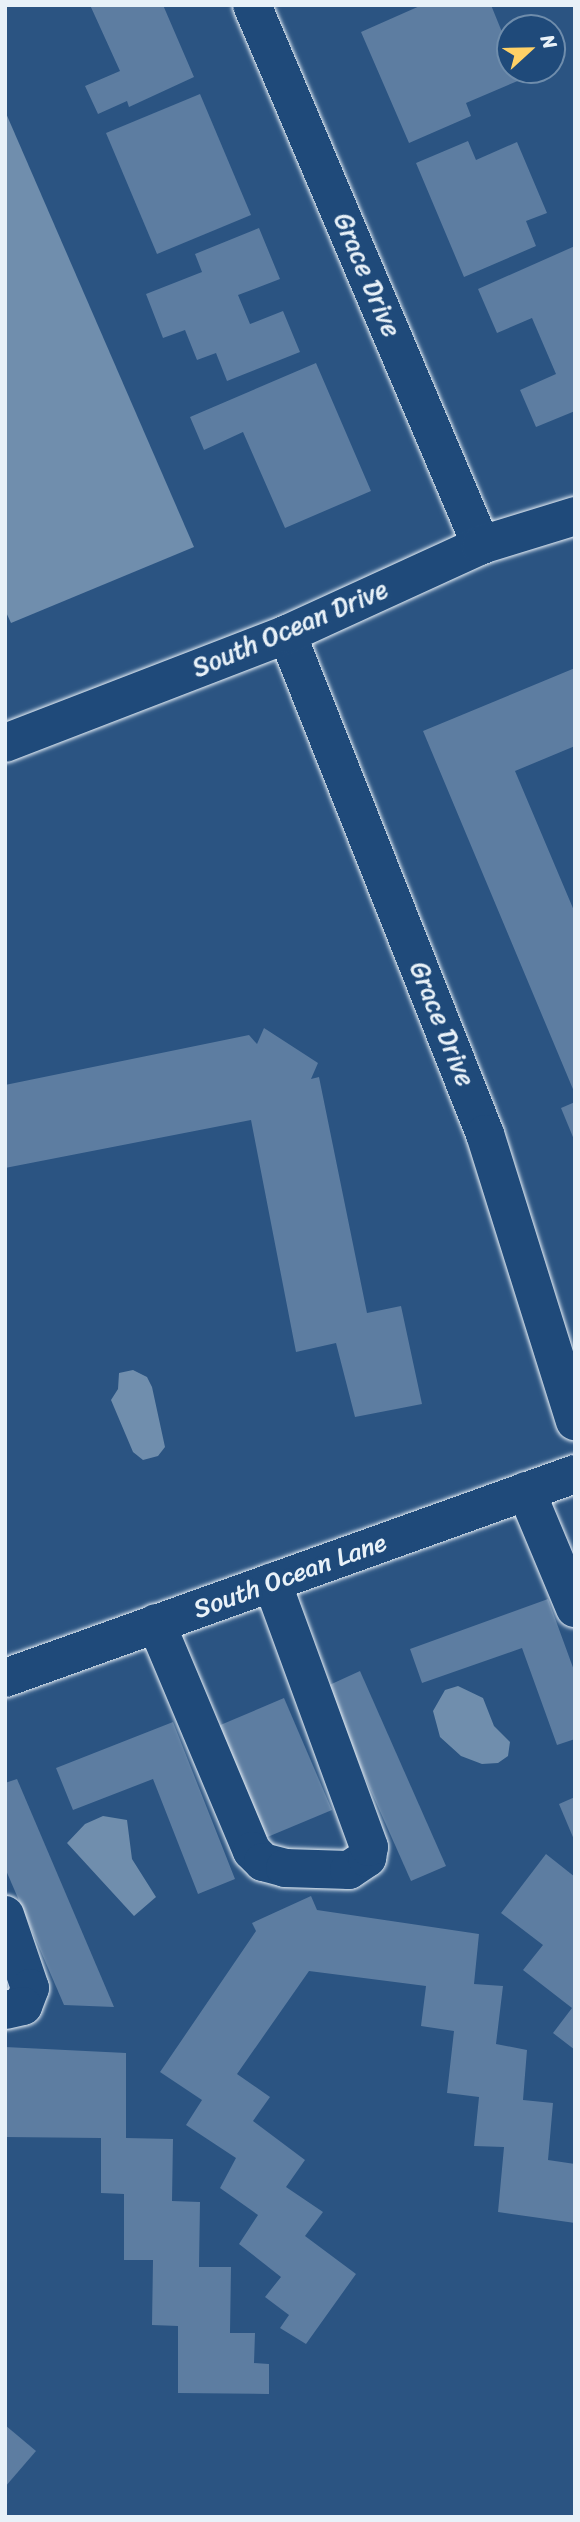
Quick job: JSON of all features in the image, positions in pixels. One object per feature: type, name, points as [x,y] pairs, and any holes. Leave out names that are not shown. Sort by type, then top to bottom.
[{"type":"street","name":"Grace Drive","points":[[252,5],[481,545]]},
{"type":"street","name":"South Ocean Drive","points":[[5,743],[287,634],[481,545],[575,516]]},
{"type":"street","name":"Grace Drive","points":[[287,634],[485,1134],[575,1421]]},
{"type":"street","name":"South Ocean Lane","points":[[5,1678],[575,1474]]},
{"type":"street","points":[[526,1491],[575,1608]]},
{"type":"street","points":[[156,1623],[252,1851],[263,1863],[285,1868],[349,1870],[367,1858],[369,1847],[272,1582]]},
{"type":"street","points":[[5,1915],[30,1988],[23,2006],[5,2010]]},
{"type":"water","points":[[5,111],[194,547],[11,623],[5,610]]},
{"type":"water","points":[[133,1370],[147,1377],[152,1387],[165,1447],[158,1456],[143,1460],[133,1452],[111,1400],[118,1389],[119,1373]]},
{"type":"water","points":[[458,1686],[483,1698],[494,1726],[510,1742],[508,1756],[498,1763],[482,1764],[461,1756],[440,1737],[433,1711],[445,1690]]},
{"type":"water","points":[[103,1816],[127,1820],[132,1859],[156,1897],[134,1916],[67,1843],[85,1824]]},
{"type":"building","points":[[90,5],[163,5],[194,77],[129,107],[127,101],[98,114],[85,86],[120,71]]},
{"type":"building","points":[[422,5],[491,5],[496,17],[496,84],[511,84],[466,103],[471,116],[409,143],[361,32]]},
{"type":"building","points":[[200,94],[251,215],[157,254],[106,133]]},
{"type":"building","points":[[468,141],[476,160],[517,142],[547,213],[526,221],[536,246],[464,277],[416,163]]},
{"type":"building","points":[[259,228],[280,279],[238,295],[250,324],[283,311],[300,352],[227,381],[216,353],[197,360],[185,330],[163,338],[146,294],[202,272],[195,254]]},
{"type":"building","points":[[575,246],[575,411],[536,427],[520,390],[556,374],[532,318],[497,333],[478,289]]},
{"type":"building","points":[[316,363],[371,491],[285,528],[243,432],[204,450],[190,417]]},
{"type":"building","points":[[575,668],[575,746],[515,771],[575,913],[575,1094],[423,731]]},
{"type":"building","points":[[264,1028],[318,1063],[311,1079],[319,1077],[367,1313],[401,1306],[422,1404],[355,1417],[336,1343],[296,1352],[251,1120],[5,1168],[5,1085],[249,1035],[257,1044]]},
{"type":"building","points":[[575,1102],[575,1142],[561,1108]]},
{"type":"building","points":[[548,1599],[575,1673],[575,1739],[557,1745],[522,1648],[422,1683],[410,1649]]},
{"type":"building","points":[[360,1671],[446,1866],[411,1881],[325,1687]]},
{"type":"building","points":[[284,1698],[332,1810],[265,1838],[218,1726]]},
{"type":"building","points":[[173,1722],[235,1879],[198,1894],[153,1779],[73,1810],[56,1768]]},
{"type":"building","points":[[17,1779],[114,2007],[64,2005],[5,1868],[5,1783]]},
{"type":"building","points":[[575,1797],[575,1842],[559,1804]]},
{"type":"building","points":[[546,1854],[575,1877],[575,2050],[553,2033],[572,2008],[523,1970],[543,1945],[501,1913]]},
{"type":"building","points":[[311,1896],[317,1910],[479,1934],[474,1984],[503,1986],[496,2044],[527,2050],[523,2100],[553,2103],[548,2160],[575,2164],[575,2223],[498,2212],[504,2147],[474,2146],[479,2097],[447,2093],[454,2031],[421,2026],[426,1986],[309,1971],[237,2074],[270,2097],[253,2121],[305,2160],[286,2187],[323,2212],[305,2236],[356,2274],[306,2344],[280,2328],[289,2315],[265,2297],[281,2277],[239,2244],[258,2215],[220,2188],[236,2158],[186,2125],[202,2100],[160,2072],[256,1931],[252,1923]]},
{"type":"building","points":[[5,2047],[126,2053],[126,2138],[173,2139],[172,2201],[200,2202],[199,2267],[231,2267],[230,2333],[255,2333],[254,2363],[269,2364],[269,2394],[178,2393],[178,2326],[152,2325],[153,2260],[124,2260],[124,2194],[101,2193],[101,2138],[5,2137]]},
{"type":"building","points":[[5,2425],[36,2451],[5,2487]]}]
